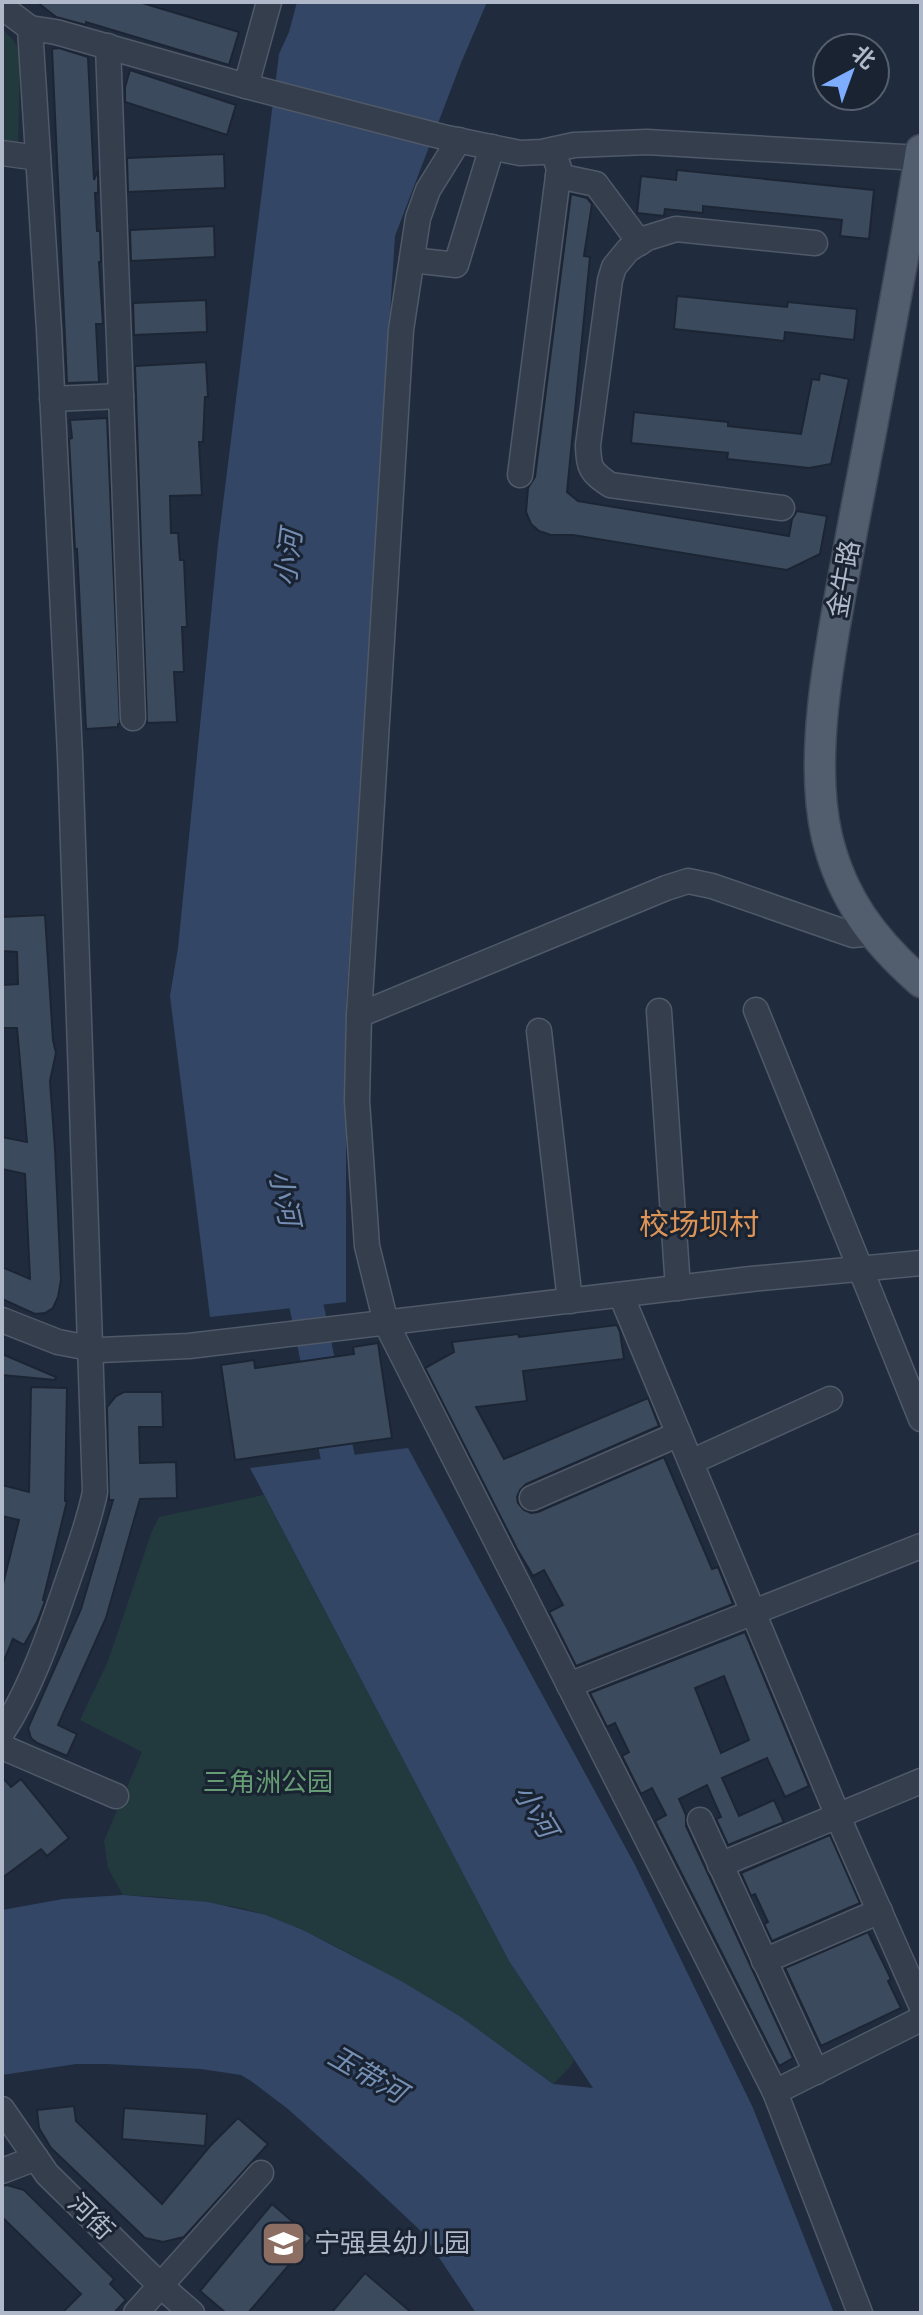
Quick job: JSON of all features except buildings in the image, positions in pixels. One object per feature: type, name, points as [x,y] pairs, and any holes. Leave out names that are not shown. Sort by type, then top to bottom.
[{"type":"main road","name":"金牛路","points":[[920,154],[829,669],[821,749],[821,801],[831,851],[860,917],[921,982]]},
{"type":"street","points":[[246,86],[269,2]]},
{"type":"street","points":[[2,7],[30,28],[56,32],[246,86],[453,139],[520,153],[574,145],[647,142],[920,154]]},
{"type":"street","points":[[2,1733],[24,1693],[49,1634],[90,1516],[95,1492],[70,755],[30,28]]},
{"type":"street","points":[[108,46],[133,718]]},
{"type":"street","points":[[453,139],[418,218],[401,330],[359,1015],[357,1101],[367,1246],[380,1324],[569,1685],[775,2092],[860,2313]]},
{"type":"street","points":[[412,260],[456,265],[492,147]]},
{"type":"street","points":[[520,475],[559,168],[552,150]]},
{"type":"street","points":[[2,153],[38,158]]},
{"type":"street","points":[[558,176],[596,184],[640,243]]},
{"type":"street","points":[[782,508],[610,485],[592,472],[588,445],[610,280],[618,261],[628,250],[647,238],[676,229],[815,243]]},
{"type":"street","points":[[52,399],[121,396]]},
{"type":"street","points":[[359,1015],[688,881],[712,886],[853,935],[872,933]]},
{"type":"street","points":[[756,1010],[921,1419]]},
{"type":"street","points":[[659,1011],[678,1288]]},
{"type":"street","points":[[539,1031],[570,1301]]},
{"type":"street","points":[[2,1320],[58,1342],[100,1350],[189,1346],[678,1288],[921,1263]]},
{"type":"street","points":[[621,1295],[838,1815],[921,2005]]},
{"type":"street","points":[[691,1462],[830,1399]]},
{"type":"street","points":[[532,1498],[679,1434]]},
{"type":"street","points":[[569,1685],[921,1546]]},
{"type":"street","points":[[2,1747],[116,1796]]},
{"type":"street","points":[[720,1865],[921,1781]]},
{"type":"street","points":[[700,1820],[816,2072]]},
{"type":"street","points":[[764,1961],[880,1911]]},
{"type":"street","points":[[775,2092],[921,2019]]},
{"type":"street","name":"河街","points":[[2,2109],[47,2174],[192,2313]]},
{"type":"street","points":[[2,2171],[36,2158]]},
{"type":"street","points":[[136,2313],[261,2173]]},
{"type":"green space","points":[[2,29],[20,52],[18,149],[2,147]]},
{"type":"green space","name":"三角洲公园","points":[[264,1495],[509,1961],[574,2060],[553,2084],[461,2017],[303,1930],[237,1907],[123,1895],[108,1868],[104,1841],[142,1752],[80,1720],[108,1661],[152,1531],[159,1517]]},
{"type":"water","points":[[297,2],[487,2],[395,236],[346,1004],[346,1302],[210,1317],[170,996],[178,948],[218,544],[279,54]]},
{"type":"water","name":"玉带河","points":[[408,1448],[635,1865],[753,2108],[834,2313],[476,2313],[422,2232],[288,2109],[241,2075],[201,2069],[76,2064],[2,2075],[2,1910],[63,1899],[123,1895],[208,1902],[266,1915],[303,1930],[401,1981],[461,2017],[553,2084],[593,2088],[509,1961],[250,1468]]},
{"type":"waterway","name":"小河","points":[[297,1260],[347,1502]]},
{"type":"place","name":"宁强县幼儿园","points":[[283,2243]]},
{"type":"district","name":"校场坝村","points":[[699,1225]]}]
